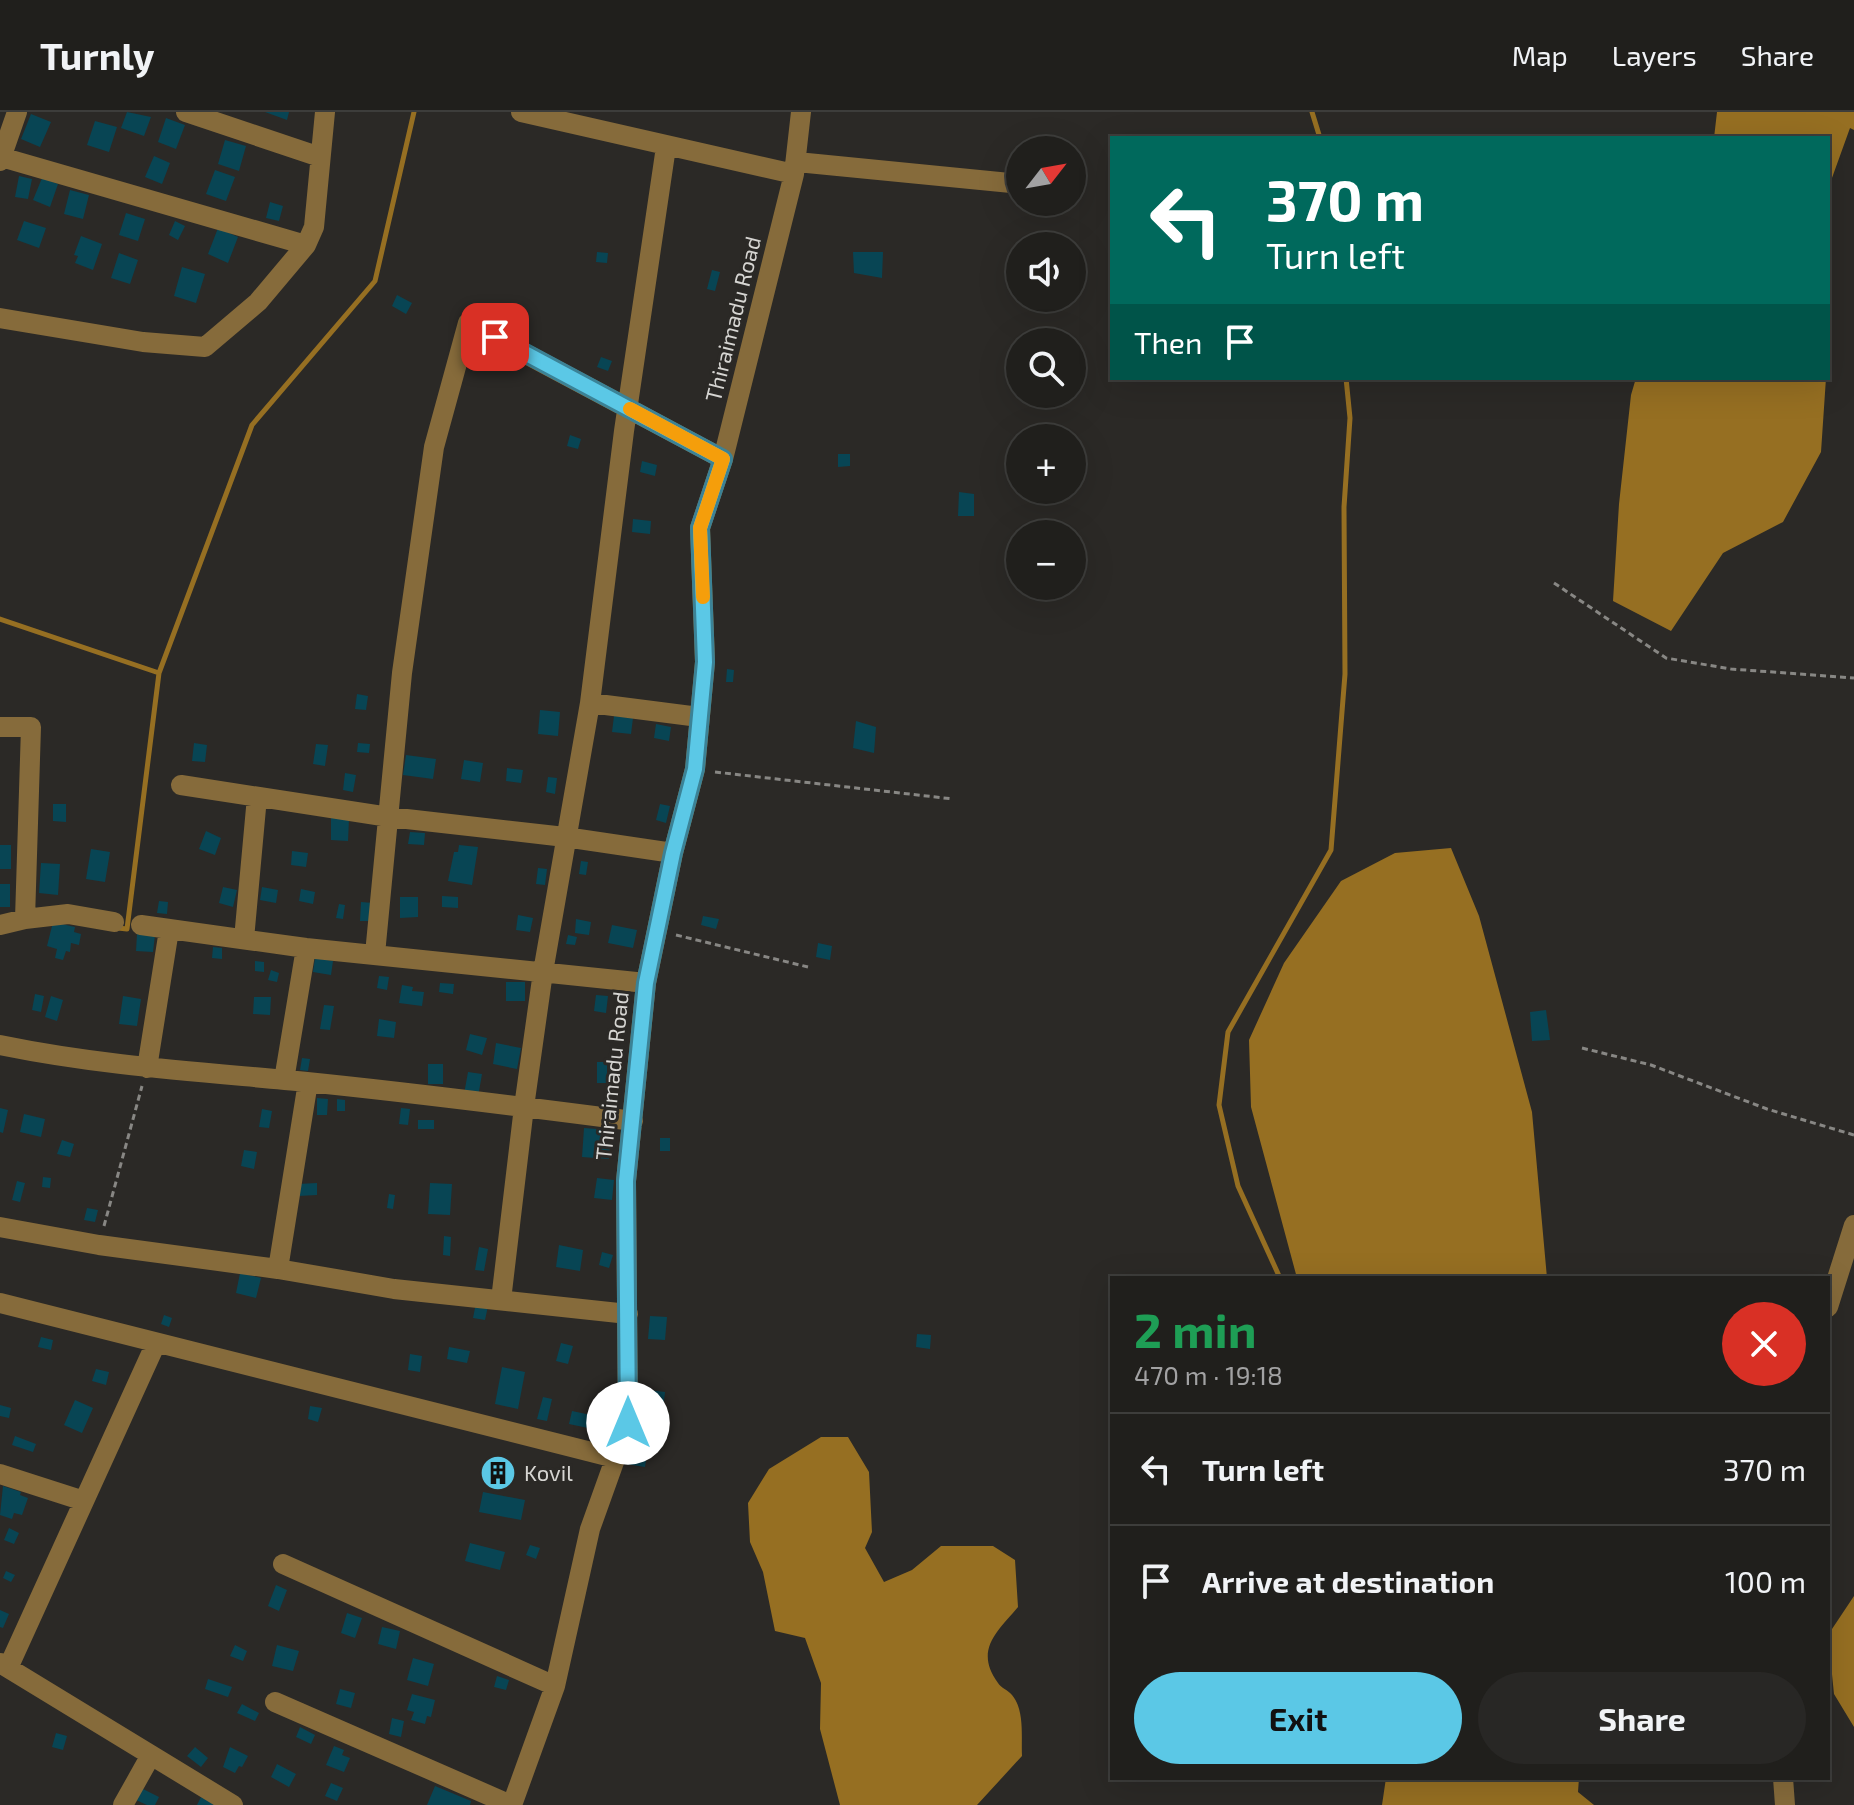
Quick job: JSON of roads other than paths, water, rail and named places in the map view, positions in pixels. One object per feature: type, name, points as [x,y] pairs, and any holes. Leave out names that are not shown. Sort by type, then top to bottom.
[{"type":"street","points":[[17,112],[1,159],[306,245]]},
{"type":"street","points":[[186,112],[320,157]]},
{"type":"street","points":[[0,318],[143,342],[205,347],[258,302],[306,245],[314,227],[325,112]]},
{"type":"street","points":[[521,112],[666,147],[795,168],[1006,183]]},
{"type":"street","name":"Thiraimadu Road","points":[[512,1805],[555,1686],[590,1529],[628,1423],[626,1181],[646,983],[673,853],[695,769],[705,662],[700,528],[723,459],[795,168],[801,112]]},
{"type":"street","points":[[501,1300],[543,972],[590,703],[666,147]]},
{"type":"street","points":[[375,954],[402,673],[434,447],[468,323],[723,459]]},
{"type":"street","points":[[590,703],[699,717]]},
{"type":"street","points":[[0,727],[31,727],[25,919]]},
{"type":"street","points":[[181,785],[389,817],[673,853]]},
{"type":"street","points":[[244,939],[257,797]]},
{"type":"street","points":[[0,925],[68,914],[114,922]]},
{"type":"street","points":[[141,925],[306,948],[646,983]]},
{"type":"street","points":[[147,1068],[169,930]]},
{"type":"street","points":[[284,1080],[306,948]]},
{"type":"street","points":[[0,1045],[147,1068],[308,1082],[633,1121]]},
{"type":"street","points":[[278,1269],[308,1082]]},
{"type":"street","points":[[1830,1301],[1854,1225]]},
{"type":"street","points":[[0,1227],[394,1289],[628,1314]]},
{"type":"street","points":[[0,1303],[615,1458]]},
{"type":"street","points":[[156,1343],[4,1666],[233,1805]]},
{"type":"street","points":[[0,1474],[84,1501]]},
{"type":"street","points":[[283,1564],[555,1686]]},
{"type":"street","points":[[275,1702],[512,1805]]},
{"type":"street","points":[[123,1805],[151,1755]]},
{"type":"street","points":[[1783,1780],[1785,1805]]},
{"type":"waterway","points":[[0,619],[159,673],[252,425],[375,281],[414,112]]},
{"type":"waterway","points":[[1312,112],[1319,136]]},
{"type":"waterway","points":[[1279,1276],[1238,1186],[1219,1105],[1228,1032],[1331,850],[1345,674],[1344,507],[1350,418],[1346,380]]},
{"type":"waterway","points":[[118,928],[127,929],[159,673]]},
{"type":"place","name":"Kovil","points":[[498,1473]]}]
